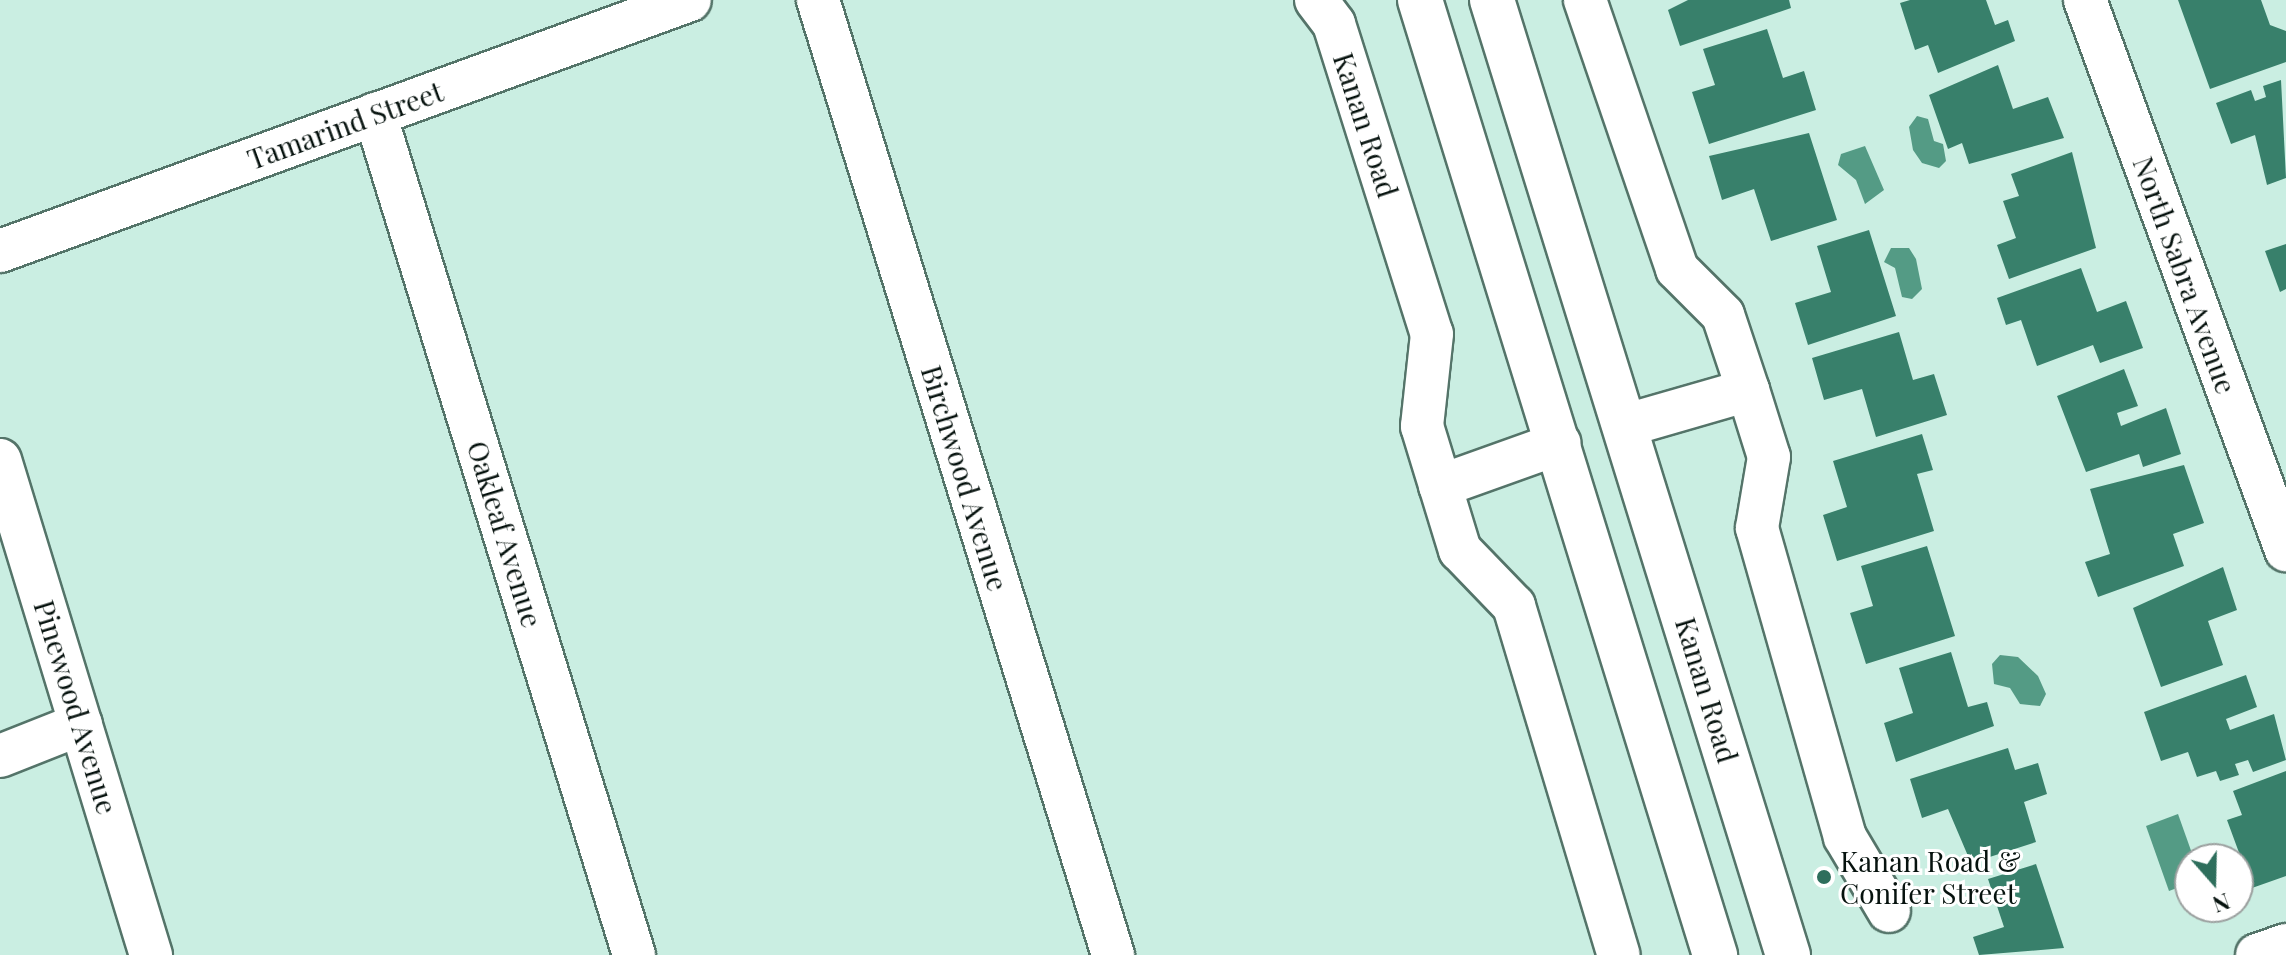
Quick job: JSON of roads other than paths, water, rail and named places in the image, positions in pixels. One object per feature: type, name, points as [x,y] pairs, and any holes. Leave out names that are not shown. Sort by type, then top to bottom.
[{"type":"main road","points":[[1420,0],[1560,443],[1715,955]]},
{"type":"main road","name":"Kanan Road","points":[[1492,0],[1627,425],[1788,955]]},
{"type":"street","name":"Tamarind Street","points":[[0,251],[690,0]]},
{"type":"street","name":"Birchwood Avenue","points":[[818,0],[1113,955]]},
{"type":"street","name":"Kanan Road","points":[[1316,0],[1334,24],[1432,334],[1422,426],[1460,550],[1514,606],[1619,955]]},
{"type":"street","points":[[1585,0],[1677,269],[1723,315],[1769,457],[1757,528],[1845,837],[1889,911]]},
{"type":"street","name":"North Sabra Avenue","points":[[2085,0],[2286,550]]},
{"type":"street","name":"Oakleaf Avenue","points":[[375,114],[634,955]]},
{"type":"street","points":[[1627,425],[1748,390]]},
{"type":"street","points":[[1440,486],[1560,443]]},
{"type":"street","name":"Pinewood Avenue","points":[[0,460],[151,955]]},
{"type":"street","points":[[0,756],[81,724]]},
{"type":"street","points":[[2257,955],[2286,945]]},
{"type":"place","name":"Kanan Road & Conifer Street","points":[[1824,877]]}]
